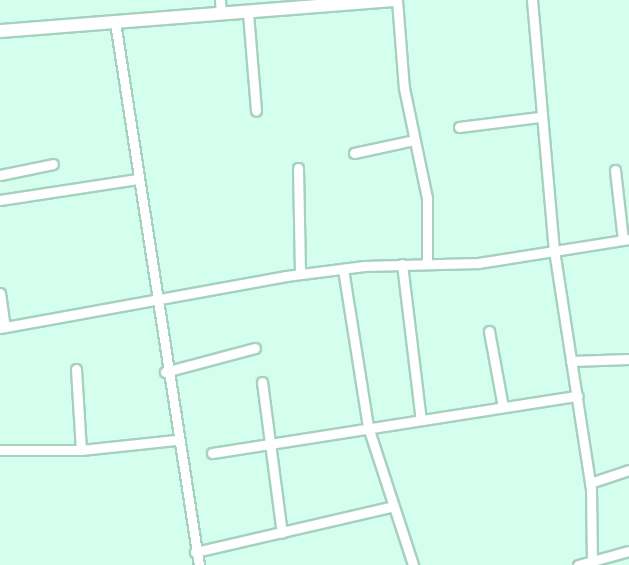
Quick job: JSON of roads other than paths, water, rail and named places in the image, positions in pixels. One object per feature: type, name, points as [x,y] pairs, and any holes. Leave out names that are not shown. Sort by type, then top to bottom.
[{"type":"street","points":[[0,31],[115,22],[220,6],[248,13],[396,0],[400,58],[427,198],[427,264]]},
{"type":"street","points":[[532,0],[539,117],[554,250],[590,483],[592,563]]},
{"type":"street","points":[[248,13],[256,111]]},
{"type":"street","points":[[115,22],[165,372],[199,565]]},
{"type":"street","points":[[459,127],[539,117]]},
{"type":"street","points":[[354,153],[414,140]]},
{"type":"street","points":[[0,175],[54,164]]},
{"type":"street","points":[[298,168],[300,274]]},
{"type":"street","points":[[0,293],[2,327],[300,274],[402,264],[478,263],[626,240],[615,170]]},
{"type":"street","points":[[0,200],[137,179]]},
{"type":"street","points":[[402,264],[421,420]]},
{"type":"street","points":[[343,269],[368,427],[390,507],[413,565]]},
{"type":"street","points":[[489,331],[503,407]]},
{"type":"street","points":[[165,372],[255,348]]},
{"type":"street","points":[[571,361],[629,359]]},
{"type":"street","points":[[76,369],[81,450]]},
{"type":"street","points":[[262,382],[282,533]]},
{"type":"street","points":[[212,453],[578,396]]},
{"type":"street","points":[[0,450],[81,450],[176,440]]},
{"type":"street","points":[[590,483],[629,470]]},
{"type":"street","points":[[195,552],[390,507]]},
{"type":"street","points":[[578,565],[629,551]]}]
